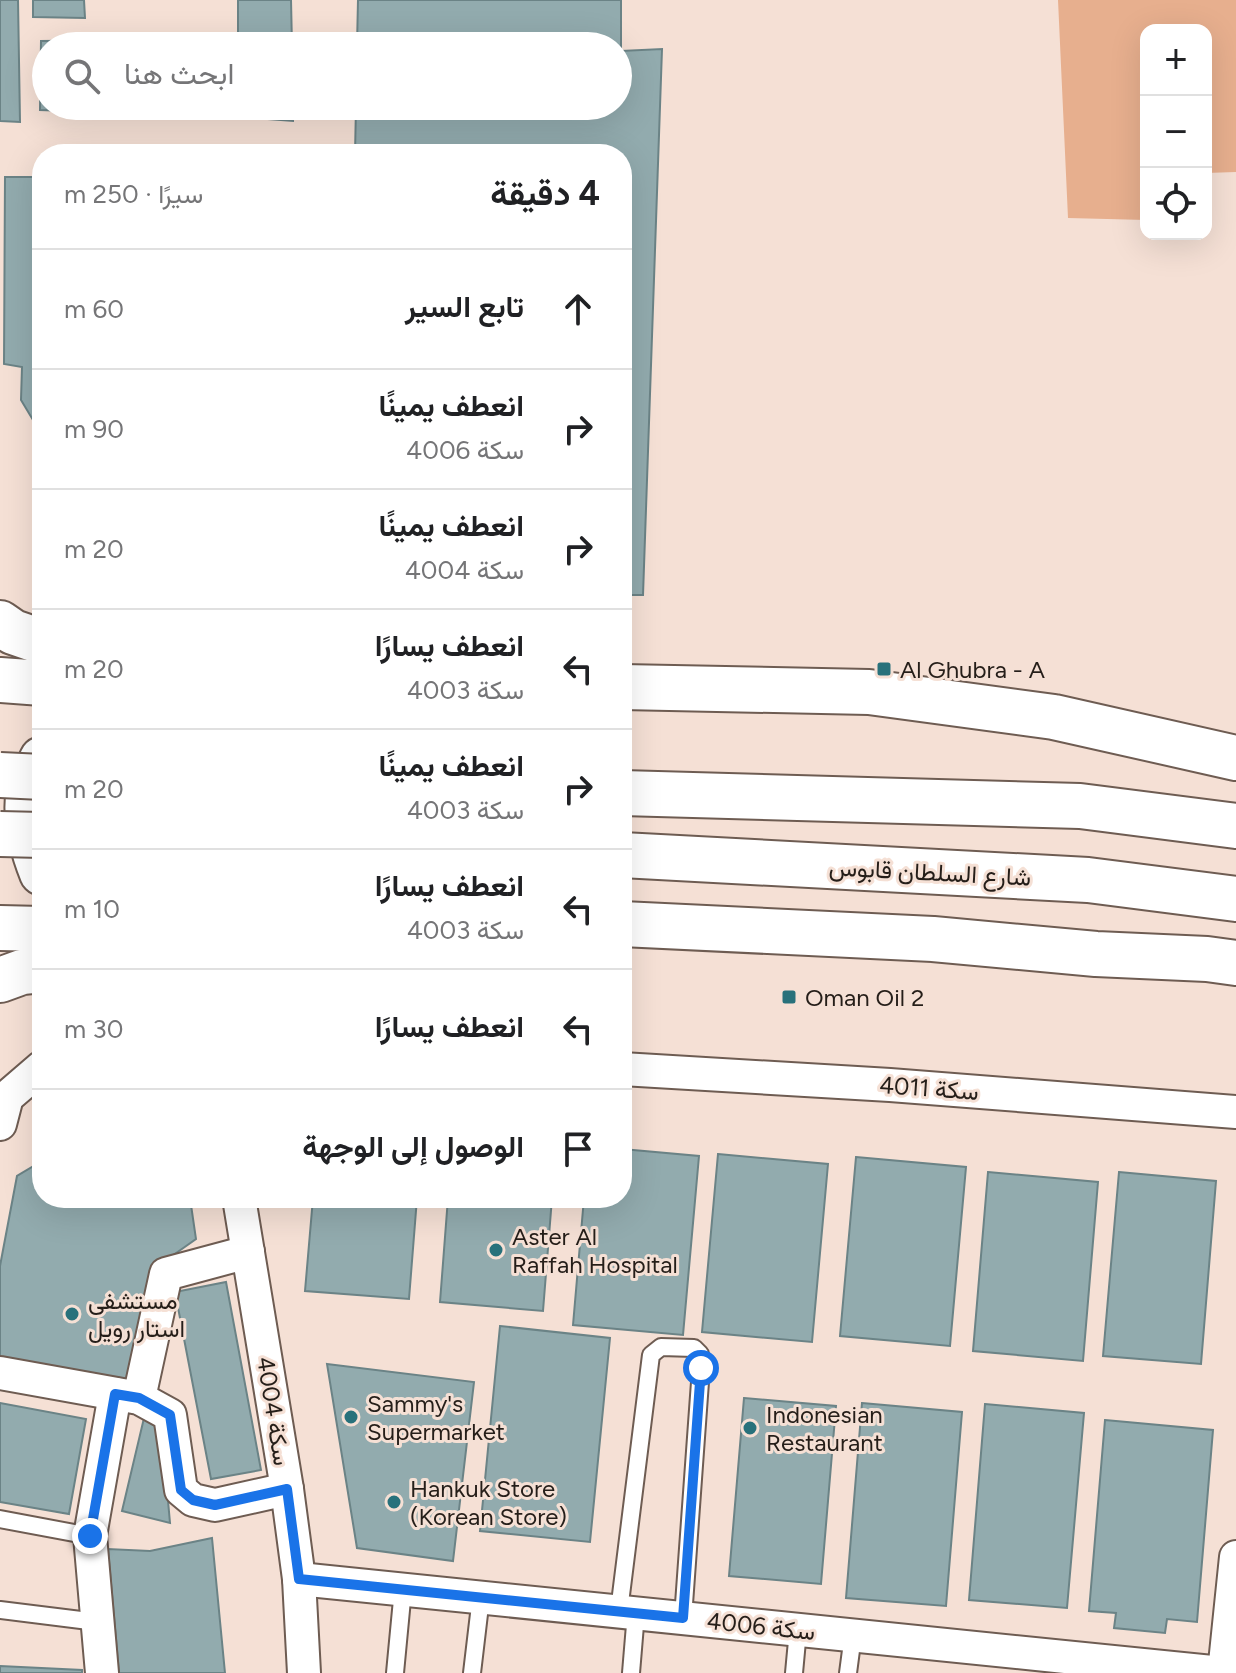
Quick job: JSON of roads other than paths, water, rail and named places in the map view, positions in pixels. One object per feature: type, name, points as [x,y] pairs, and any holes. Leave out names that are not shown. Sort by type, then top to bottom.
[{"type":"highway","points":[[0,623],[13,632],[32,639]]},
{"type":"highway","points":[[0,680],[32,682]]},
{"type":"highway","points":[[632,687],[869,692],[1054,717],[1236,758]]},
{"type":"highway","points":[[0,775],[32,777]]},
{"type":"highway","points":[[32,781],[28,814],[32,844]]},
{"type":"highway","points":[[632,793],[1080,806],[1236,826]]},
{"type":"highway","points":[[0,834],[32,835]]},
{"type":"highway","name":"شارع السلطان قابوس","points":[[632,856],[1088,880],[1236,899]]},
{"type":"highway","points":[[632,924],[933,939],[1236,963]]},
{"type":"highway","points":[[0,928],[32,929]]},
{"type":"highway","points":[[0,980],[32,971]]},
{"type":"street","name":"سكة 4011","points":[[632,1070],[890,1085],[1236,1112]]},
{"type":"street","points":[[0,1124],[7,1097],[32,1076]]},
{"type":"street","name":"سكة 4004","points":[[241,1208],[287,1489],[299,1579],[304,1673]]},
{"type":"street","points":[[102,1673],[90,1536],[127,1396],[166,1274],[248,1252]]},
{"type":"street","points":[[0,1373],[127,1396],[170,1415],[181,1490],[193,1500],[215,1505],[287,1489]]},
{"type":"street","points":[[1223,1673],[1236,1557]]},
{"type":"street","name":"سكة 4006","points":[[299,1579],[1223,1673]]},
{"type":"lane","points":[[631,1673],[628,1612],[651,1355],[661,1347],[694,1348],[700,1354],[683,1618]]},
{"type":"lane","points":[[0,1519],[90,1536]]},
{"type":"lane","points":[[395,1673],[403,1589]]},
{"type":"lane","points":[[472,1673],[481,1597]]},
{"type":"lane","points":[[0,1610],[97,1622]]},
{"type":"lane","points":[[794,1673],[798,1630]]},
{"type":"lane","points":[[848,1673],[853,1635]]},
{"type":"place","name":"Al Ghubra - A","points":[[884,669]]},
{"type":"place","name":"Oman Oil 2","points":[[789,997]]},
{"type":"place","name":"Aster Al Raffah Hospital","points":[[496,1250]]},
{"type":"place","name":"مستشفى استار رويل","points":[[72,1314]]},
{"type":"place","name":"Sammy's Supermarket","points":[[351,1417]]},
{"type":"place","name":"Indonesian Restaurant","points":[[750,1428]]},
{"type":"place","name":"Hankuk Store (Korean Store)","points":[[394,1502]]}]
